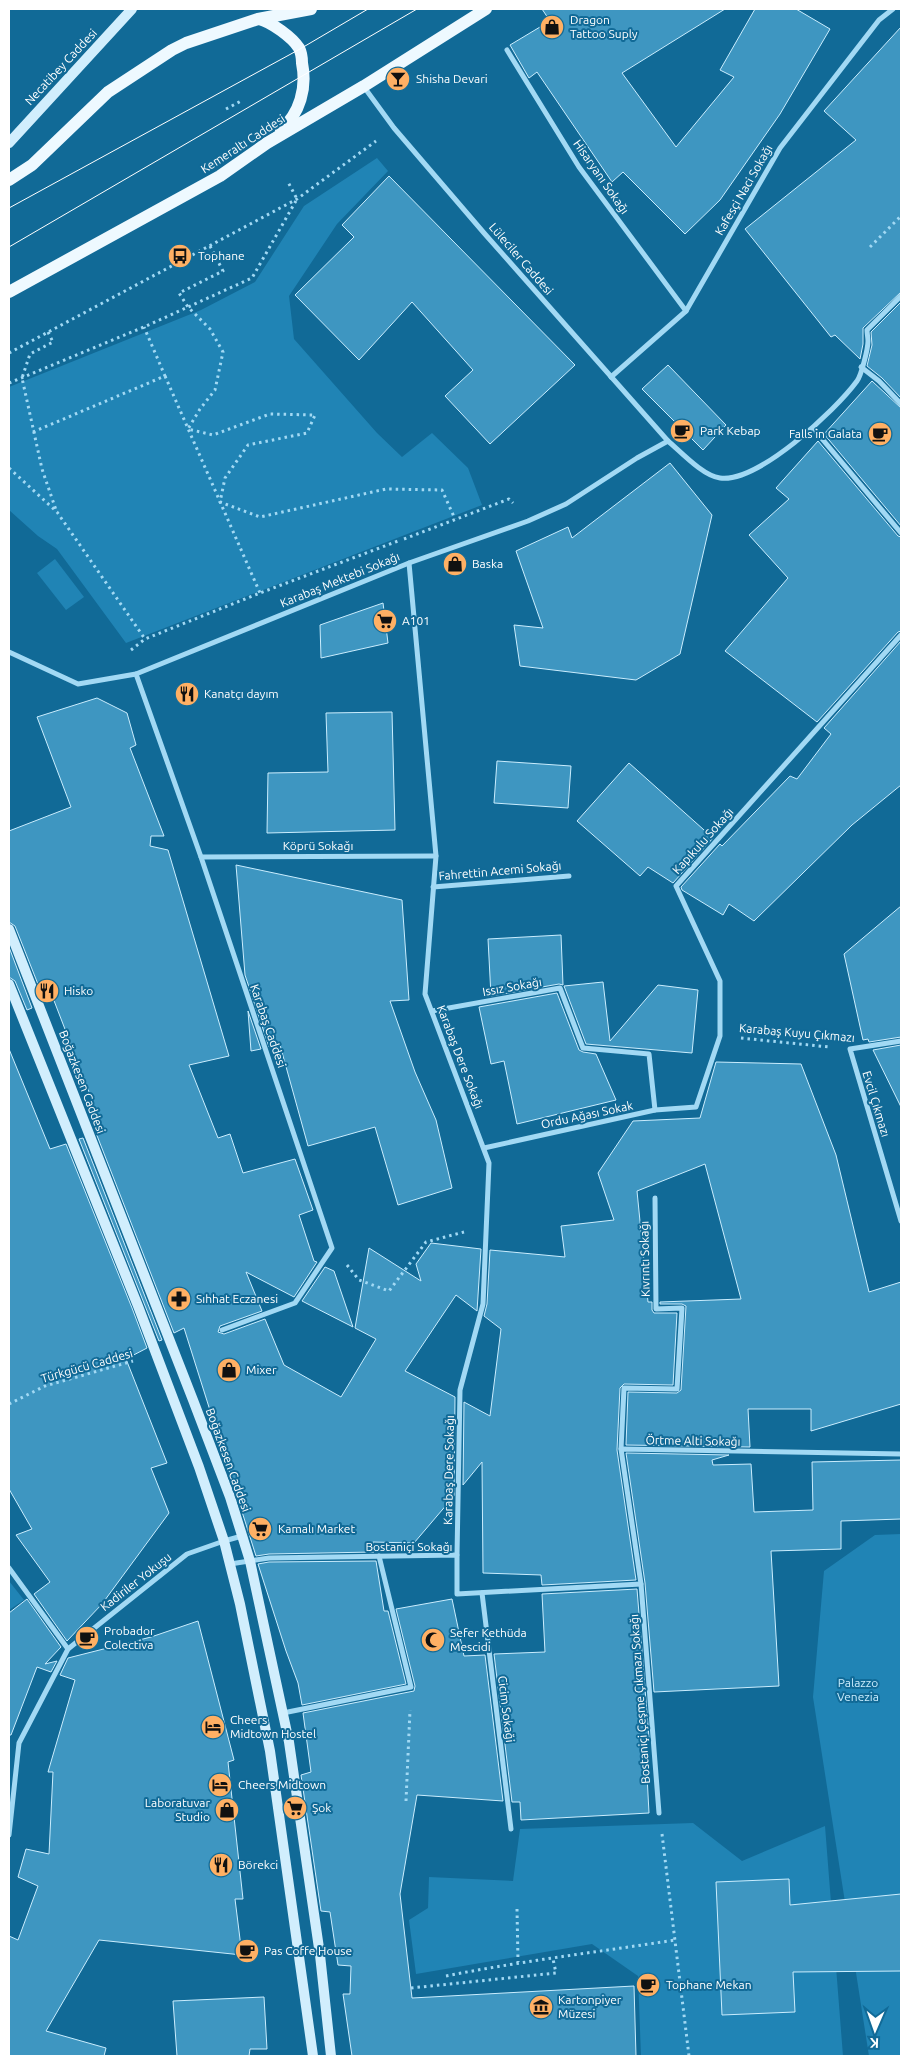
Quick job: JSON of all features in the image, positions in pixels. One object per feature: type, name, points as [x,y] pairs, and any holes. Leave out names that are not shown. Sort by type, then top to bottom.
[{"type":"main road","name":"Necatibey Caddesi","points":[[9,143],[132,9]]},
{"type":"main road","points":[[9,180],[32,165],[108,92],[150,63],[186,43],[258,19],[311,9]]},
{"type":"main road","name":"Kemeraltı Caddesi","points":[[9,292],[220,176],[267,143],[364,86],[486,9]]},
{"type":"main road","points":[[258,19],[267,21],[300,48],[305,76],[299,107],[290,122],[267,143]]},
{"type":"main road","name":"Boğazkesen Caddesi","points":[[9,929],[230,1497],[250,1561],[289,1742],[320,1955],[331,2056]]},
{"type":"main road","points":[[9,984],[138,1306],[199,1467],[224,1541],[240,1604],[270,1751],[313,2056]]},
{"type":"street","name":"Kafesçi Naci Sokağı","points":[[611,377],[686,311],[780,148],[879,20],[893,9]]},
{"type":"street","name":"Hisaryanı Sokağı","points":[[507,50],[579,167],[686,311]]},
{"type":"street","name":"Lüleciler Caddesi","points":[[364,86],[394,128],[668,441],[699,467],[718,478],[737,478],[756,469],[813,428],[858,380],[868,341],[867,330],[901,296]]},
{"type":"street","points":[[861,367],[901,404]]},
{"type":"street","points":[[813,428],[901,533]]},
{"type":"street","name":"Karabaş Mektebi Sokağı","points":[[9,652],[78,684],[136,674],[409,563],[528,521],[566,504],[637,458],[668,441]]},
{"type":"street","name":"Karabaş Dere Sokağı","points":[[409,563],[436,856],[425,994],[490,1163],[483,1304],[460,1390],[457,1554]]},
{"type":"street","name":"Kapıkulu Sokağı","points":[[696,1107],[720,1036],[720,981],[676,886],[901,635]]},
{"type":"street","name":"Karabaş Caddesi","points":[[136,674],[201,857],[332,1248]]},
{"type":"street","name":"Köprü Sokağı","points":[[201,857],[436,856]]},
{"type":"street","name":"Fahrettin Acemi Sokağı","points":[[433,887],[569,876]]},
{"type":"street","name":"Issız Sokağı","points":[[432,1011],[560,988],[583,1048],[649,1054],[655,1110]]},
{"type":"street","name":"Karabaş Kuyu Çıkmazı","points":[[850,1049],[901,1041]]},
{"type":"street","name":"Evcil Çıkmazı","points":[[850,1049],[901,1221]]},
{"type":"street","name":"Ordu Ağası Sokak","points":[[484,1148],[655,1110],[696,1107]]},
{"type":"street","name":"Kıvrıntı Sokağı","points":[[621,1449],[624,1388],[677,1389],[682,1308],[656,1309],[655,1198]]},
{"type":"street","points":[[222,1330],[295,1303],[332,1248]]},
{"type":"street","points":[[621,1449],[641,1584]]},
{"type":"street","name":"Örtme Alti Sokağı","points":[[621,1449],[901,1454]]},
{"type":"street","name":"Kadiriler Yokuşu","points":[[9,1835],[19,1743],[68,1649],[187,1554],[242,1536]]},
{"type":"street","name":"Bostaniçi Sokağı","points":[[230,1564],[269,1558],[457,1554],[457,1594],[641,1584]]},
{"type":"street","points":[[282,1713],[411,1687],[379,1556]]},
{"type":"street","points":[[9,1568],[68,1649]]},
{"type":"street","name":"Bostaniçi Çeşme Çıkmazı Sokağı","points":[[641,1584],[659,1813]]},
{"type":"street","name":"Cicim Sokaği","points":[[482,1593],[511,1829]]},
{"type":"path","points":[[226,109],[243,100]]},
{"type":"path","points":[[9,353],[297,199],[394,128]]},
{"type":"path","points":[[288,182],[297,199]]},
{"type":"path","points":[[9,383],[144,327],[252,278],[297,199]]},
{"type":"path","points":[[870,247],[901,216]]},
{"type":"path","points":[[188,429],[214,390],[223,352],[210,329],[188,307],[179,294],[223,271],[210,246]]},
{"type":"path","points":[[144,327],[260,593]]},
{"type":"path","points":[[48,332],[53,342],[30,354],[22,378],[42,469],[57,512]]},
{"type":"path","points":[[33,432],[165,376]]},
{"type":"path","points":[[188,429],[214,435],[270,414],[315,415],[307,433],[248,445],[225,478],[220,502]]},
{"type":"path","points":[[9,468],[57,512],[145,639]]},
{"type":"path","points":[[220,502],[260,517],[386,489],[442,490],[455,519]]},
{"type":"path","points":[[125,654],[145,639],[260,593],[509,499],[528,521]]},
{"type":"path","name":"Karabaş Kuyu Çıkmazı","points":[[720,1036],[850,1049]]},
{"type":"path","points":[[332,1248],[359,1280],[389,1290],[426,1242],[486,1226]]},
{"type":"path","name":"Türkgücü Caddesi","points":[[9,1404],[45,1386],[134,1361]]},
{"type":"path","points":[[406,1801],[411,1687]]},
{"type":"path","points":[[659,1813],[689,2056]]},
{"type":"path","points":[[517,1909],[518,1962]]},
{"type":"path","points":[[446,1976],[518,1962],[553,1959],[674,1940]]},
{"type":"path","points":[[411,1988],[556,1973],[553,1959]]},
{"type":"green space","points":[[377,158],[388,171],[337,224],[289,296],[294,339],[377,433],[402,457],[432,433],[468,468],[482,505],[126,643],[57,549],[38,536],[9,510],[9,387],[201,310],[255,282],[304,206]]},
{"type":"green space","points":[[55,559],[84,597],[66,610],[37,573]]},
{"type":"green space","name":"Palazzo Venezia","points":[[901,1534],[901,2056],[869,2056],[813,1697],[824,1571],[875,1535]]},
{"type":"green space","points":[[9,1581],[24,1600],[9,1610]]},
{"type":"green space","points":[[693,1823],[742,1861],[825,1826],[843,2056],[641,2056],[638,1976],[592,1944],[416,1974],[409,1920],[428,1908],[429,1877],[513,1881],[520,1829]]},
{"type":"building","points":[[542,9],[725,9],[622,73],[676,147],[734,77],[720,70],[755,9],[796,9],[830,29],[780,114],[720,200],[685,234],[623,172],[612,182],[537,72],[529,78],[510,45],[550,21]]},
{"type":"building","points":[[901,27],[901,292],[863,328],[863,344],[860,359],[835,335],[831,337],[745,229],[856,140],[824,111]]},
{"type":"building","points":[[389,176],[575,365],[490,444],[445,396],[473,370],[412,302],[359,360],[295,295],[354,237],[342,225]]},
{"type":"building","points":[[901,302],[901,398],[882,378],[867,366],[872,345],[871,332]]},
{"type":"building","points":[[668,365],[726,425],[703,450],[642,389]]},
{"type":"building","points":[[872,381],[901,408],[901,526],[824,434]]},
{"type":"building","points":[[818,441],[898,536],[901,537],[901,631],[898,632],[817,722],[725,651],[788,578],[749,535],[789,499],[776,488]]},
{"type":"building","points":[[670,463],[712,515],[680,654],[636,680],[520,666],[514,625],[543,628],[516,551],[568,527],[572,538]]},
{"type":"building","points":[[383,603],[388,643],[321,658],[320,625]]},
{"type":"building","points":[[901,641],[901,785],[852,825],[754,921],[729,904],[723,915],[682,890],[681,887],[720,844],[722,846],[790,776],[797,779],[831,734],[824,728]]},
{"type":"building","points":[[97,698],[127,713],[136,745],[130,748],[164,836],[151,836],[150,846],[168,850],[229,1056],[189,1065],[218,1138],[230,1134],[243,1173],[295,1159],[313,1210],[299,1215],[314,1261],[317,1262],[294,1297],[246,1272],[262,1311],[220,1326],[218,1332],[224,1334],[265,1319],[284,1365],[341,1397],[376,1339],[355,1328],[369,1248],[421,1281],[416,1264],[431,1243],[481,1249],[477,1311],[456,1295],[405,1371],[455,1397],[454,1496],[414,1543],[373,1542],[374,1552],[269,1554],[256,1556],[184,1328],[174,1333],[96,1133],[101,1132],[88,1089],[53,998],[45,1002],[15,926],[9,922],[9,831],[71,807],[37,717]]},
{"type":"building","points":[[392,712],[395,830],[267,833],[268,773],[328,772],[326,713]]},
{"type":"building","points":[[497,761],[571,766],[568,808],[494,803]]},
{"type":"building","points":[[629,763],[713,838],[673,883],[648,867],[640,876],[577,821]]},
{"type":"building","points":[[236,865],[402,900],[409,1000],[390,1001],[415,1072],[436,1120],[452,1188],[398,1205],[375,1127],[308,1146],[280,1045],[269,1047],[245,975]]},
{"type":"building","points":[[901,906],[901,1037],[869,1042],[868,1039],[863,1040],[844,954]]},
{"type":"building","points":[[561,935],[563,985],[559,984],[491,996],[488,939]]},
{"type":"building","points":[[9,947],[32,1008],[27,1010],[15,981],[9,977]]},
{"type":"building","points":[[603,982],[610,1041],[658,985],[698,990],[692,1053],[586,1044],[564,986]]},
{"type":"building","points":[[557,993],[579,1050],[596,1054],[616,1100],[517,1124],[504,1061],[491,1064],[479,1007]]},
{"type":"building","points":[[248,1011],[261,1049],[251,1051]]},
{"type":"building","points":[[901,1045],[901,1107],[873,1050]]},
{"type":"building","points":[[9,1049],[50,1149],[66,1144],[132,1308],[147,1348],[126,1359],[167,1463],[151,1468],[169,1513],[102,1604],[67,1641],[34,1594],[50,1582],[16,1535],[32,1529],[9,1489]]},
{"type":"building","points":[[716,1062],[801,1064],[836,1155],[869,1292],[901,1282],[901,1404],[811,1431],[811,1409],[748,1409],[750,1447],[626,1445],[628,1392],[677,1393],[681,1390],[686,1306],[682,1304],[660,1304],[660,1302],[741,1299],[705,1164],[637,1191],[648,1302],[652,1302],[654,1313],[677,1313],[673,1385],[624,1384],[620,1388],[617,1450],[636,1580],[542,1585],[541,1575],[483,1573],[482,1462],[463,1485],[464,1402],[490,1416],[501,1329],[484,1316],[487,1304],[490,1250],[565,1257],[561,1226],[614,1220],[598,1173],[633,1121],[700,1118]]},
{"type":"building","points":[[83,1138],[162,1340],[159,1341],[79,1139]]},
{"type":"building","points":[[325,1267],[334,1271],[353,1327],[302,1301]]},
{"type":"building","points":[[626,1453],[729,1455],[712,1460],[713,1465],[751,1464],[754,1512],[813,1510],[812,1462],[901,1460],[901,1519],[841,1521],[841,1549],[771,1551],[779,1686],[654,1692],[645,1583]]},
{"type":"building","points":[[376,1561],[384,1611],[388,1611],[406,1684],[302,1705],[298,1683],[258,1564],[269,1562]]},
{"type":"building","points":[[637,1589],[649,1738],[645,1738],[649,1813],[521,1820],[520,1802],[512,1802],[494,1654],[545,1652],[542,1594]]},
{"type":"building","points":[[27,1599],[61,1647],[45,1664],[57,1661],[51,1672],[37,1667],[11,1735],[9,1735],[9,1613]]},
{"type":"building","points":[[452,1599],[464,1656],[485,1655],[503,1801],[417,1795],[400,1894],[412,1998],[634,1986],[636,2056],[352,2056],[343,1994],[350,1994],[351,1966],[338,1965],[330,1912],[321,1911],[301,1775],[311,1772],[303,1713],[414,1691],[415,1686],[396,1609]]},
{"type":"building","points":[[198,1621],[234,1760],[228,1762],[243,1899],[235,1899],[242,1955],[99,1940],[46,2031],[106,2048],[104,2056],[9,2056],[9,1936],[18,1940],[38,1886],[18,1877],[26,1849],[49,1854],[53,1772],[48,1772],[75,1680],[60,1675],[68,1658],[151,1637]]},
{"type":"building","points":[[789,1879],[790,1905],[901,1894],[901,1971],[793,1972],[795,2012],[722,2015],[716,1882]]},
{"type":"building","points":[[264,1997],[267,2049],[250,2049],[249,2056],[177,2056],[173,2001]]},
{"type":"tram line","points":[[9,208],[300,49],[368,9]]},
{"type":"tram line","points":[[9,247],[417,9]]},
{"type":"place","name":"Dragon Tattoo Suply","points":[[552,27]]},
{"type":"place","name":"Shisha Devari","points":[[398,79]]},
{"type":"place","name":"Tophane","points":[[180,256]]},
{"type":"place","name":"Park Kebap","points":[[682,431]]},
{"type":"place","name":"Falls in Galata","points":[[880,434]]},
{"type":"place","name":"Baska","points":[[455,564]]},
{"type":"place","name":"A101","points":[[385,621]]},
{"type":"place","name":"Kanatçı dayım","points":[[187,694]]},
{"type":"place","name":"Hisko","points":[[47,991]]},
{"type":"place","name":"Sıhhat Eczanesi","points":[[179,1299]]},
{"type":"place","name":"Mixer","points":[[229,1370]]},
{"type":"place","name":"Kamalı Market","points":[[260,1529]]},
{"type":"place","name":"Probador Colectiva","points":[[87,1638]]},
{"type":"place","name":"Sefer Kethüda Mescidi","points":[[433,1640]]},
{"type":"place","name":"Cheers Midtown Hostel","points":[[213,1727]]},
{"type":"place","name":"Cheers Midtown","points":[[220,1785]]},
{"type":"place","name":"Şok","points":[[295,1808]]},
{"type":"place","name":"Laboratuvar Studio","points":[[227,1810]]},
{"type":"place","name":"Börekci","points":[[221,1865]]},
{"type":"place","name":"Pas Coffe House","points":[[247,1951]]},
{"type":"place","name":"Tophane Mekan","points":[[648,1985]]},
{"type":"place","name":"Kartonpiyer Müzesi","points":[[541,2007]]}]
